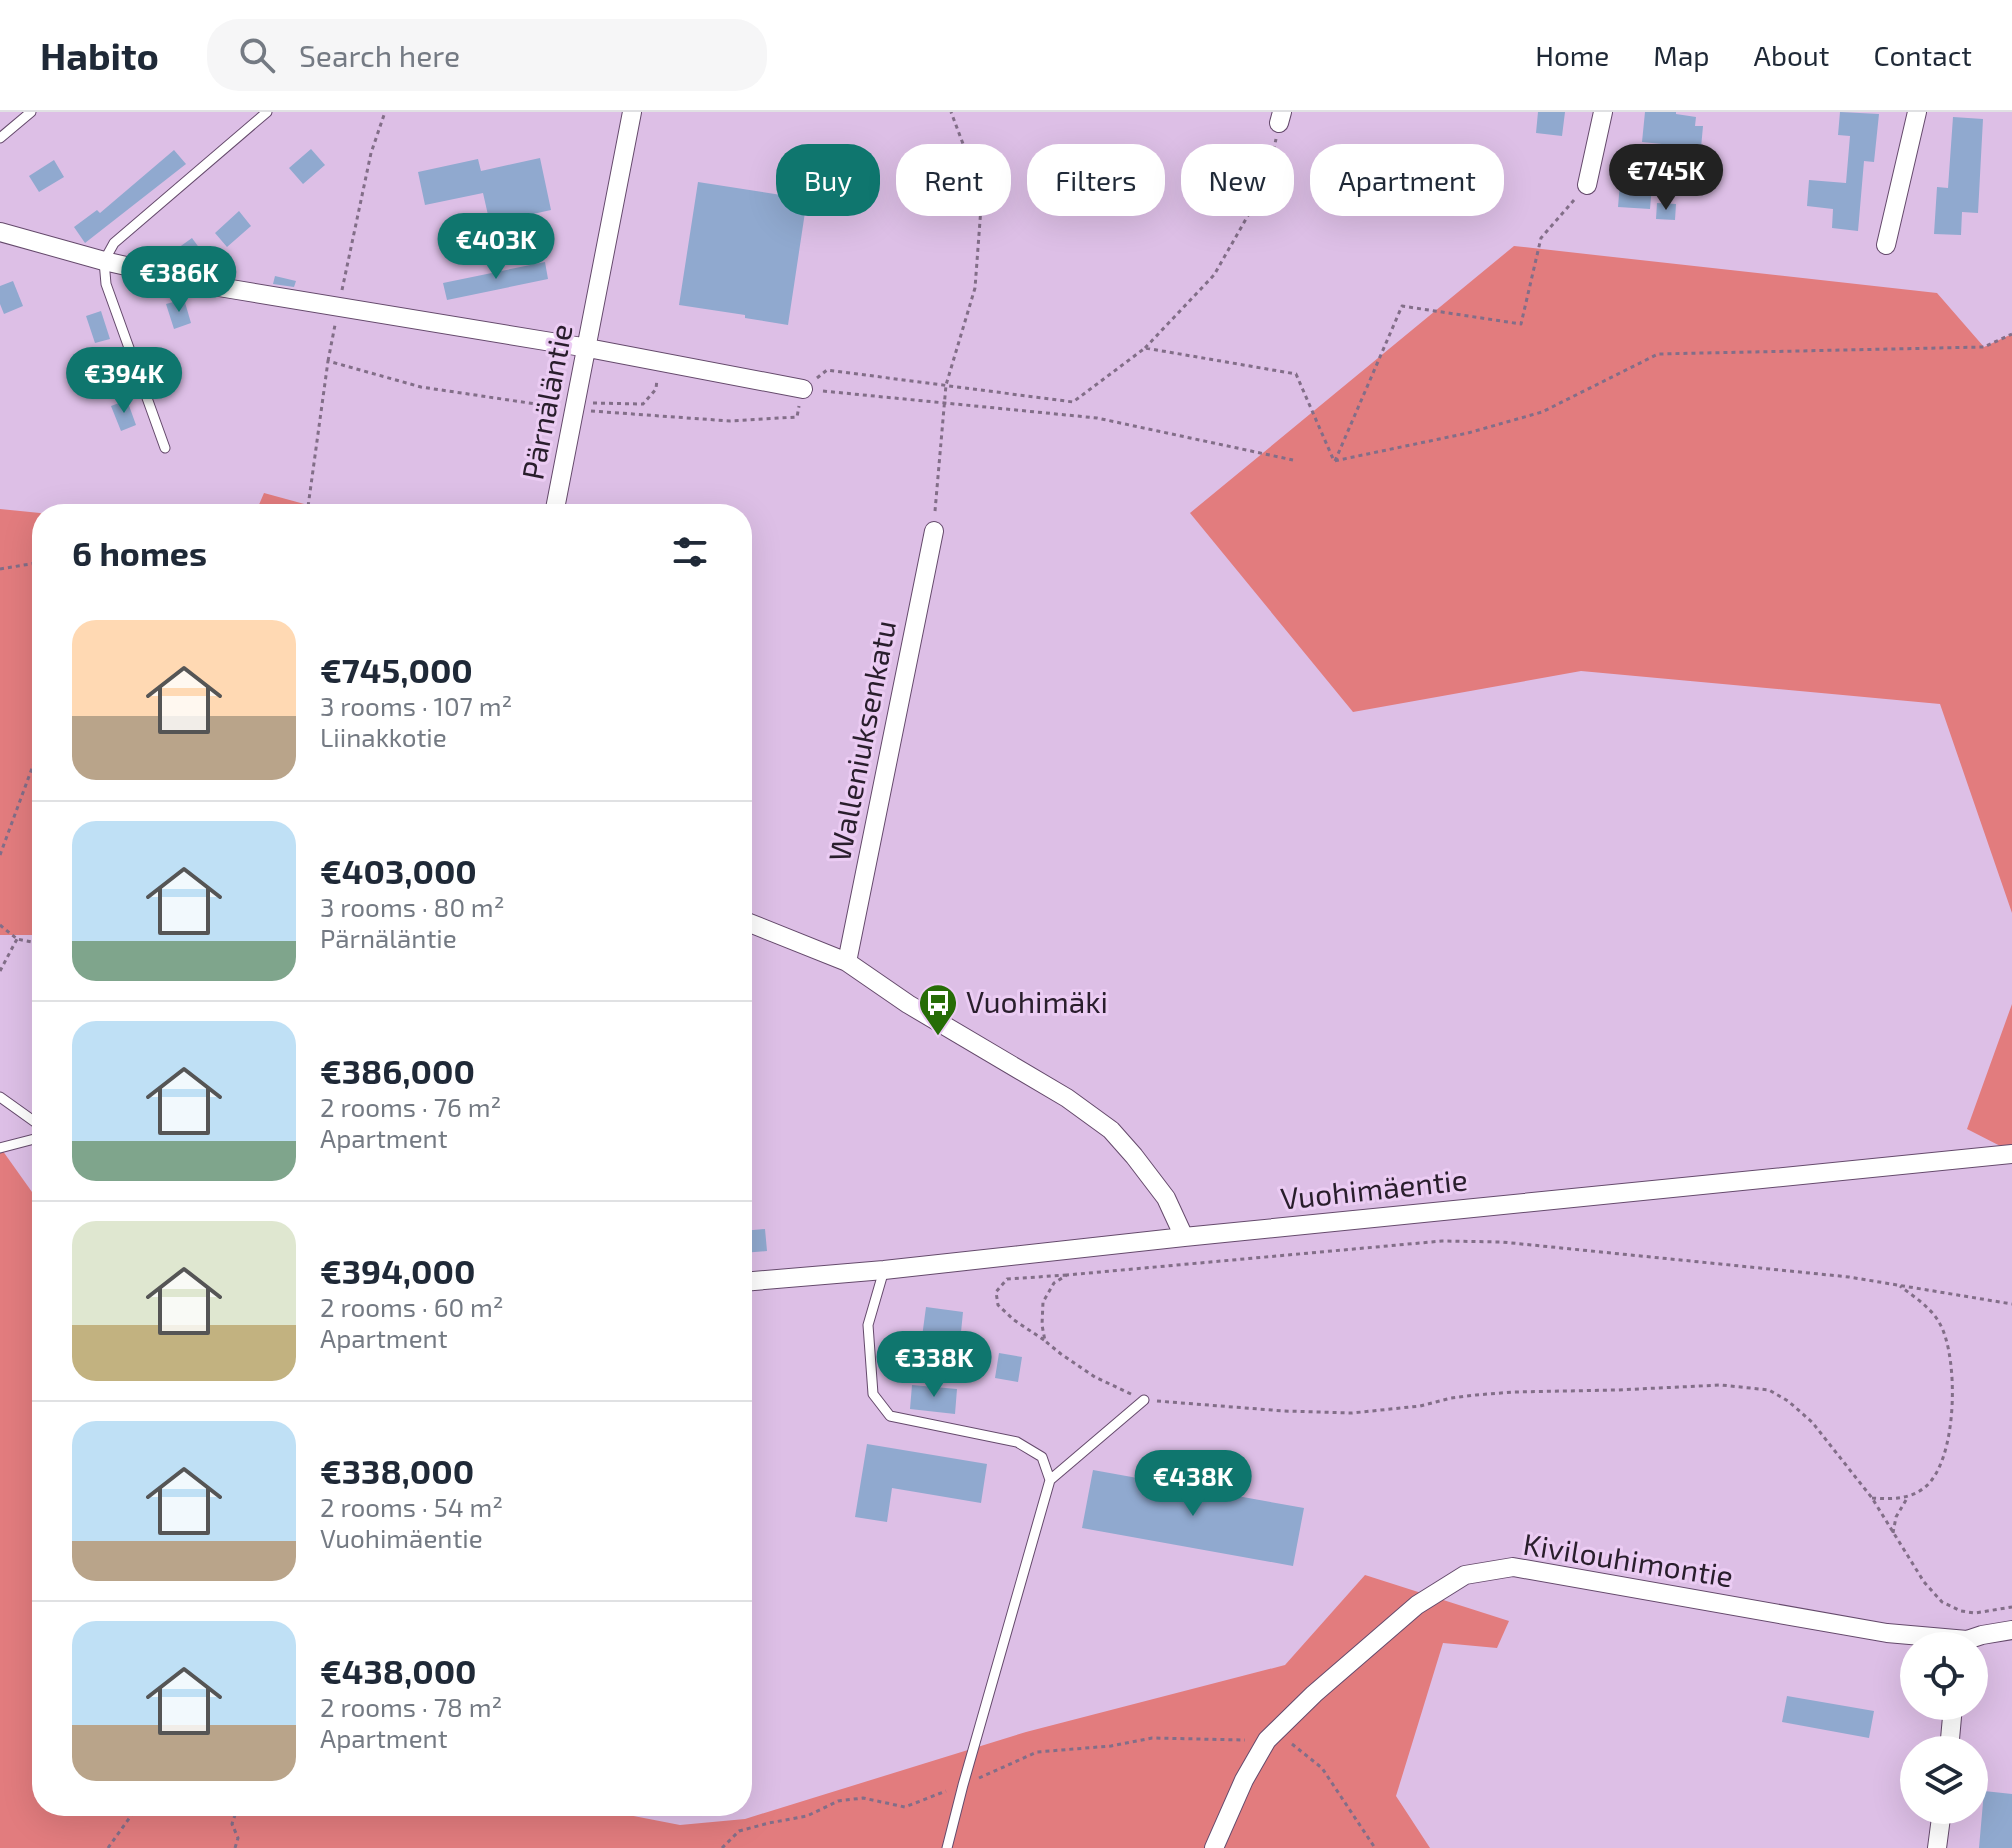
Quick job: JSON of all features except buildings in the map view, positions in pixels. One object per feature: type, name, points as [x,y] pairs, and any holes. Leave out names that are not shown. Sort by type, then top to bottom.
[{"type":"street","name":"Pärnäläntie","points":[[556,504],[632,112]]},
{"type":"street","points":[[1587,185],[1603,112]]},
{"type":"street","points":[[1886,245],[1917,112]]},
{"type":"street","points":[[0,232],[104,261],[219,287],[588,348],[803,389]]},
{"type":"street","name":"Walleniuksenkatu","points":[[847,962],[934,531]]},
{"type":"street","points":[[752,924],[847,962],[908,1004],[1067,1098],[1111,1130],[1134,1156],[1166,1198],[1184,1237]]},
{"type":"street","name":"Vuohimäentie","points":[[752,1281],[2012,1154]]},
{"type":"street","name":"Kivilouhimontie","points":[[1214,1848],[1244,1780],[1267,1740],[1314,1694],[1417,1605],[1465,1575],[1513,1567],[1900,1635]]},
{"type":"street","name":"Kivilouhimontie","points":[[1988,1634],[2012,1630]]},
{"type":"street","points":[[1937,1848],[1940,1824]]},
{"type":"lane","points":[[0,138],[31,112]]},
{"type":"lane","points":[[165,448],[106,284],[104,261],[114,243],[267,112]]},
{"type":"lane","points":[[0,1097],[32,1120]]},
{"type":"lane","points":[[0,1148],[32,1140]]},
{"type":"lane","points":[[884,1270],[868,1325],[873,1394],[890,1416],[1017,1442],[1042,1457],[1050,1480]]},
{"type":"lane","points":[[947,1848],[1050,1480],[1144,1400]]},
{"type":"path","points":[[308,504],[338,307],[371,153],[385,112]]},
{"type":"path","points":[[934,531],[946,385],[975,288],[982,194],[951,112]]},
{"type":"path","points":[[328,361],[421,387],[577,407],[730,421],[797,417],[803,389],[827,370],[1073,402],[1145,348],[1214,275],[1266,184],[1281,118]]},
{"type":"path","points":[[1334,461],[1402,306],[1521,324],[1541,238],[1587,185]]},
{"type":"path","points":[[1334,461],[1468,433],[1542,412],[1658,354],[1984,347],[2012,334]]},
{"type":"path","points":[[1145,348],[1296,374],[1334,461]]},
{"type":"path","points":[[803,389],[1097,418],[1293,460]]},
{"type":"path","points":[[577,407],[643,404]]},
{"type":"path","points":[[0,569],[32,564]]},
{"type":"path","points":[[0,855],[32,768]]},
{"type":"path","points":[[0,925],[17,939],[32,942]]},
{"type":"path","points":[[0,971],[17,939]]},
{"type":"path","points":[[2012,1304],[1849,1277],[1502,1242],[1442,1241],[1007,1279],[996,1292],[998,1305],[1014,1320],[1095,1377],[1144,1400],[1352,1413],[1420,1406],[1476,1395],[1721,1385],[1769,1390],[1788,1401],[1812,1422],[1872,1498],[1924,1582],[1942,1602],[1961,1611],[1975,1613],[2012,1607]]},
{"type":"path","points":[[1045,1341],[1043,1302],[1054,1283],[1067,1275]]},
{"type":"path","points":[[1893,1533],[1896,1517],[1907,1498],[1937,1476],[1947,1449],[1952,1379],[1950,1351],[1939,1323],[1929,1309],[1898,1285]]},
{"type":"path","points":[[1872,1498],[1907,1498]]},
{"type":"path","points":[[722,1848],[739,1831],[807,1816],[838,1801],[863,1798],[905,1807],[1037,1752],[1111,1746],[1152,1738],[1290,1743],[1322,1768],[1375,1848]]},
{"type":"path","points":[[108,1848],[131,1816]]},
{"type":"path","points":[[235,1816],[232,1824],[238,1838],[235,1848]]},
{"type":"shaded area","points":[[1514,246],[1937,293],[1984,347],[2012,334],[2012,913],[1940,704],[1581,671],[1353,712],[1190,513]]},
{"type":"shaded area","points":[[264,493],[304,504],[259,504]]},
{"type":"shaded area","points":[[0,509],[32,512],[32,935],[0,935]]},
{"type":"shaded area","points":[[2012,1004],[2012,1152],[1967,1129]]},
{"type":"shaded area","points":[[0,1147],[32,1192],[32,1816],[634,1816],[680,1825],[745,1819],[1026,1732],[1285,1665],[1365,1575],[1509,1621],[1497,1648],[1443,1643],[1396,1796],[1430,1848],[0,1848]]},
{"type":"place","name":"Vuohimäki","points":[[938,1037]]}]
